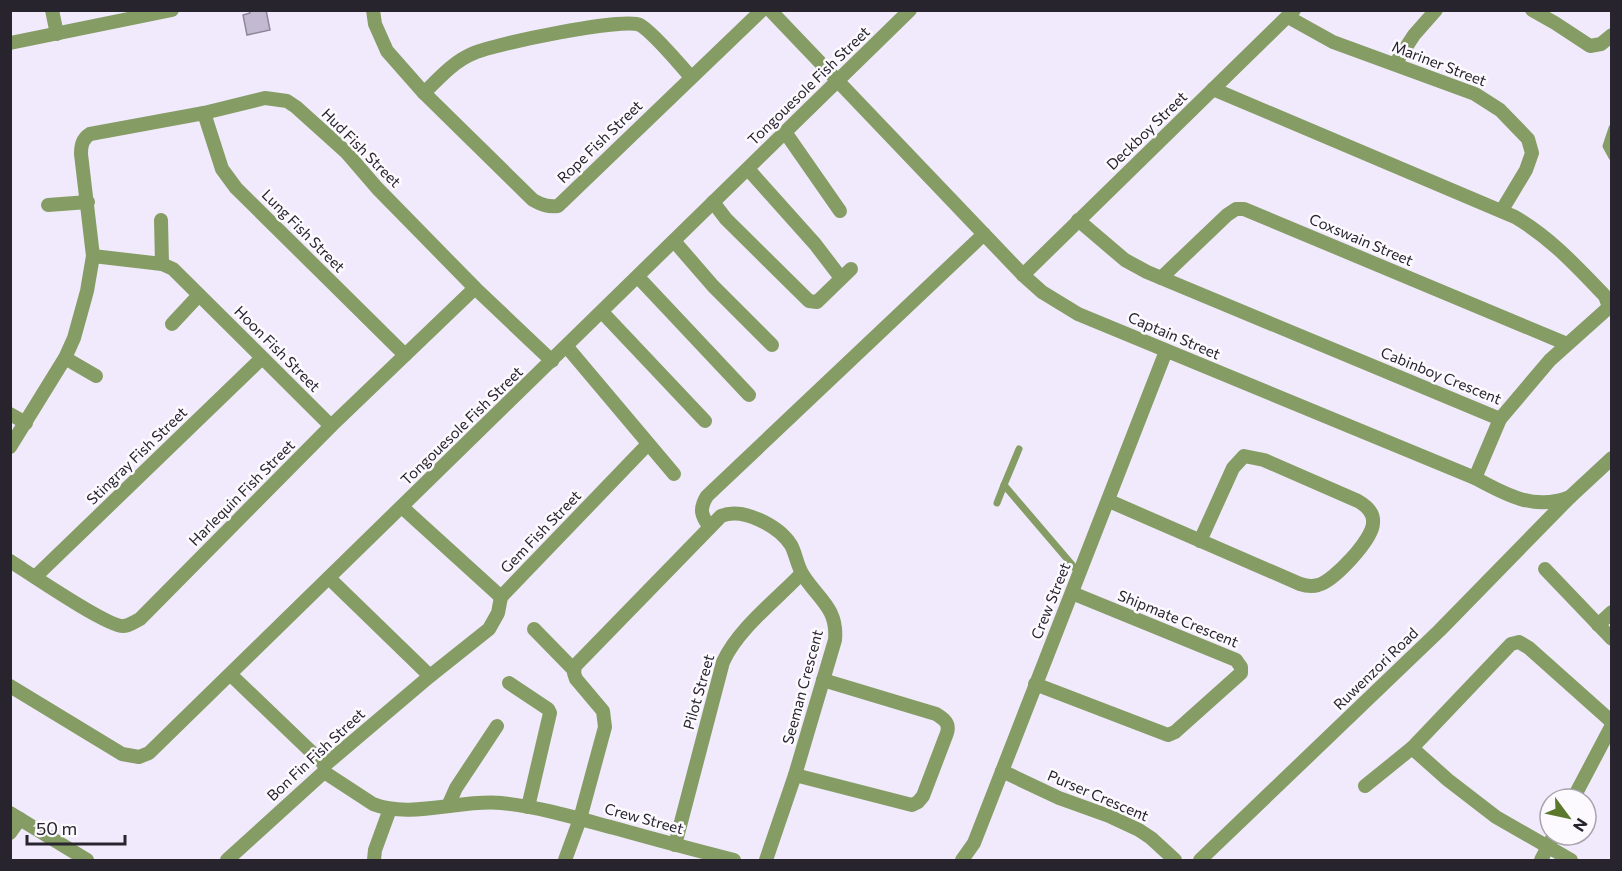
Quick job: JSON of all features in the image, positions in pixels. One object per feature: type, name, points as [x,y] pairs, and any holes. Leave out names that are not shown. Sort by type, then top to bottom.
[{"type":"street","points":[[52,10],[57,34]]},
{"type":"street","points":[[10,43],[171,10]]},
{"type":"street","name":"Rope Fish Street","points":[[372,10],[377,30],[387,51],[424,93],[533,200],[550,206],[558,206],[762,10]]},
{"type":"street","name":"Captain Street","points":[[770,10],[1023,275],[1042,292],[1078,314],[1475,478],[1505,494],[1535,503],[1553,502],[1570,497]]},
{"type":"street","name":"Tongouesole Fish Street","points":[[10,686],[122,754],[139,757],[149,753],[910,10]]},
{"type":"street","points":[[1395,64],[1408,42],[1436,10]]},
{"type":"street","points":[[1532,10],[1590,46],[1601,44],[1611,34]]},
{"type":"street","name":"Mariner Street","points":[[1291,14],[1333,42],[1475,94],[1490,102],[1531,144],[1532,158],[1502,210]]},
{"type":"street","name":"Deckboy Street","points":[[1023,275],[1291,14]]},
{"type":"street","points":[[424,93],[459,60],[476,52],[550,34],[630,23],[644,28],[691,77]]},
{"type":"street","name":"Cabinboy Crescent","points":[[1078,220],[1125,260],[1161,278],[1500,419],[1550,360],[1605,312],[1608,304],[1607,298],[1547,237],[1502,210],[1213,89]]},
{"type":"street","name":"Hud Fish Street","points":[[88,202],[81,154],[83,142],[90,134],[204,113],[265,98],[278,99],[296,107],[346,152],[377,188],[475,288],[552,361]]},
{"type":"street","name":"Lung Fish Street","points":[[204,113],[222,169],[236,188],[405,355]]},
{"type":"street","points":[[785,132],[840,211]]},
{"type":"street","points":[[713,202],[726,219],[809,301],[817,302],[846,274],[815,244],[747,169]]},
{"type":"street","points":[[10,447],[65,358],[80,318],[93,256],[88,202],[48,205]]},
{"type":"street","name":"Coxswain Street","points":[[1161,278],[1227,215],[1236,209],[1244,209],[1567,344]]},
{"type":"street","points":[[93,256],[162,264],[161,220]]},
{"type":"street","points":[[710,527],[702,513],[702,505],[708,496],[984,234]]},
{"type":"street","points":[[674,242],[713,286],[772,345]]},
{"type":"street","name":"Hoon Fish Street","points":[[162,264],[173,269],[332,426]]},
{"type":"street","points":[[638,277],[749,395]]},
{"type":"street","name":"Harlequin Fish Street","points":[[10,561],[105,620],[123,626],[130,625],[140,619],[332,426],[475,288]]},
{"type":"street","points":[[172,324],[199,295]]},
{"type":"street","points":[[602,312],[705,421]]},
{"type":"street","points":[[567,347],[674,474]]},
{"type":"street","name":"Crew Street","points":[[962,861],[974,843],[1167,351]]},
{"type":"street","points":[[65,358],[96,376]]},
{"type":"street","name":"Stingray Fish Street","points":[[35,577],[262,358]]},
{"type":"street","points":[[10,414],[26,423]]},
{"type":"street","points":[[1475,478],[1500,419]]},
{"type":"street","name":"Gem Fish Street","points":[[402,507],[501,597],[648,444]]},
{"type":"street","points":[[1109,501],[1200,541],[1300,584],[1317,586],[1329,579],[1350,560],[1372,531],[1373,516],[1368,508],[1359,501],[1264,460],[1244,456],[1233,468],[1200,541]]},
{"type":"street","name":"Ruwenzori Road","points":[[1200,861],[1440,630],[1611,458]]},
{"type":"street","name":"Seeman Crescent","points":[[575,675],[577,662],[721,516],[727,514],[755,517],[774,528],[790,544],[801,574],[829,608],[836,628],[835,640],[795,775],[766,861]]},
{"type":"street","points":[[1545,569],[1611,639]]},
{"type":"street","name":"Pilot Street","points":[[675,845],[728,651],[738,637],[801,574]]},
{"type":"street","points":[[329,578],[430,676]]},
{"type":"street","name":"Shipmate Crescent","points":[[1035,684],[1168,735],[1175,732],[1241,673],[1240,664],[1236,660],[1072,593]]},
{"type":"street","name":"Bon Fin Fish Street","points":[[231,859],[324,769],[430,676],[489,629],[498,613],[501,597]]},
{"type":"street","points":[[1598,625],[1611,612]]},
{"type":"street","points":[[534,629],[600,705],[606,718],[605,733],[566,861]]},
{"type":"street","points":[[1365,786],[1413,748],[1510,644],[1519,642],[1529,648],[1611,723],[1579,787]]},
{"type":"street","points":[[231,675],[324,769],[374,804],[390,809],[375,850],[375,861]]},
{"type":"street","points":[[795,775],[912,805],[916,804],[923,796],[947,733],[946,722],[936,714],[823,680]]},
{"type":"street","points":[[508,684],[548,709],[550,713],[528,807]]},
{"type":"street","points":[[448,806],[456,788],[497,726]]},
{"type":"street","points":[[1413,748],[1448,780],[1496,817],[1538,835]]},
{"type":"street","name":"Purser Crescent","points":[[1002,771],[1059,798],[1140,830],[1175,861]]},
{"type":"street","name":"Crew Street","points":[[390,809],[499,803],[528,807],[734,861]]},
{"type":"street","points":[[10,833],[15,816],[87,861]]},
{"type":"street","points":[[1541,861],[1548,847]]},
{"type":"street","points":[[1557,847],[1571,861]]},
{"type":"lane","points":[[1611,128],[1606,146],[1611,157]]},
{"type":"lane","points":[[997,503],[1019,449]]},
{"type":"lane","points":[[1004,485],[1080,574]]},
{"type":"building","points":[[249,10],[266,10],[270,30],[247,35],[243,15],[250,13]]}]
